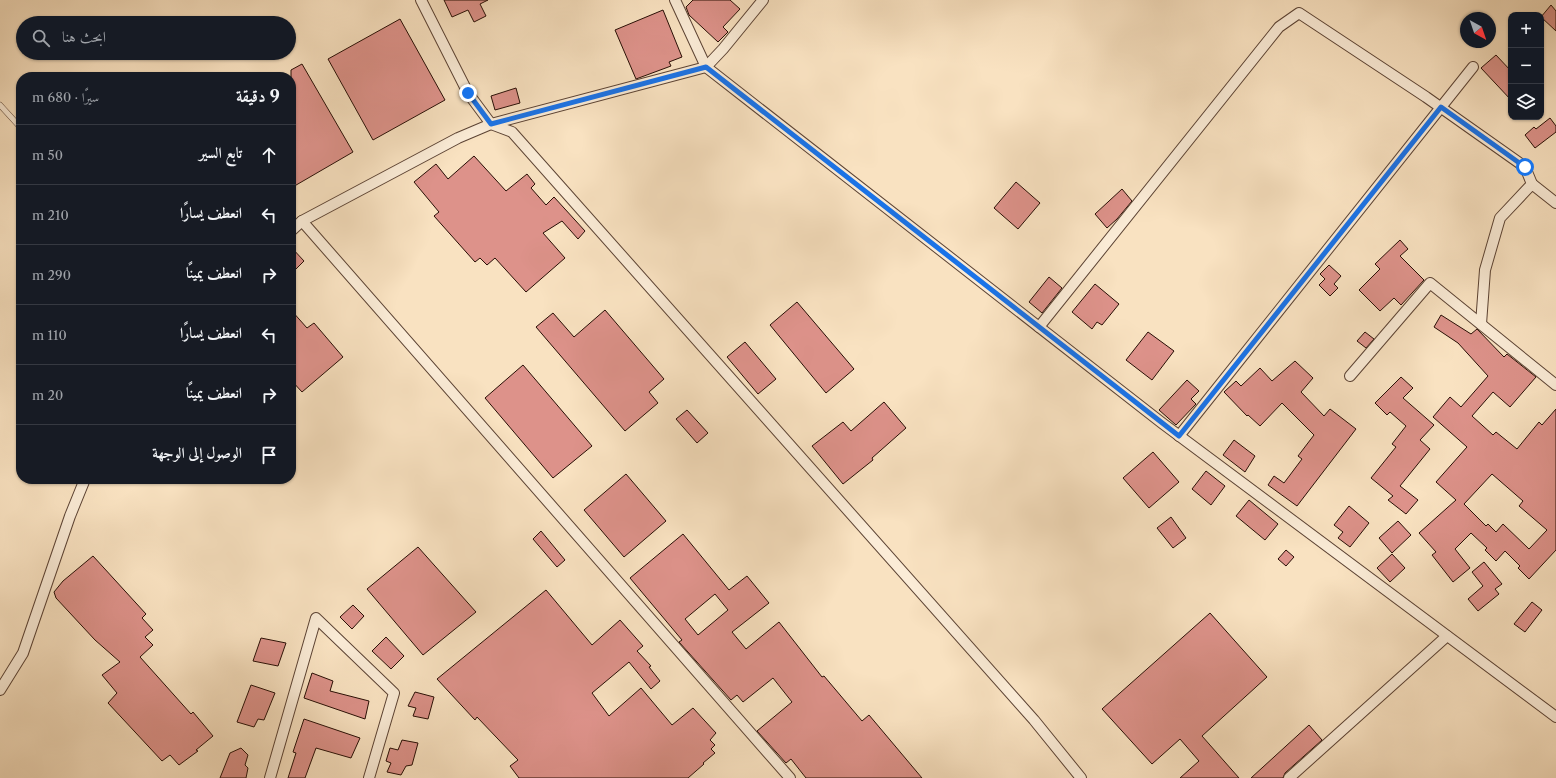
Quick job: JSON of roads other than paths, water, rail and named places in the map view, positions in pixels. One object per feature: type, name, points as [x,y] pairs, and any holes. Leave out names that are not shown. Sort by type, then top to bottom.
[{"type":"street","points":[[421,0],[468,93],[491,124],[512,132],[517,137],[1034,720],[1082,778]]},
{"type":"street","points":[[675,0],[706,67],[1179,436],[1556,717]]},
{"type":"street","points":[[296,226],[302,221],[458,138],[491,124],[706,67],[723,49],[763,0]]},
{"type":"street","points":[[1039,327],[1279,27],[1299,13],[1441,107],[1525,167],[1532,184],[1556,203]]},
{"type":"street","points":[[1179,436],[1473,67]]},
{"type":"street","points":[[1481,324],[1485,270],[1500,218],[1532,184]]},
{"type":"street","points":[[302,221],[790,778]]},
{"type":"street","points":[[1350,376],[1430,283],[1556,385]]},
{"type":"street","points":[[0,690],[23,653],[70,516],[83,484]]},
{"type":"street","points":[[270,778],[316,618],[394,692],[368,778]]},
{"type":"street","points":[[1289,778],[1447,636]]},
{"type":"lane","points":[[0,105],[16,123]]}]
